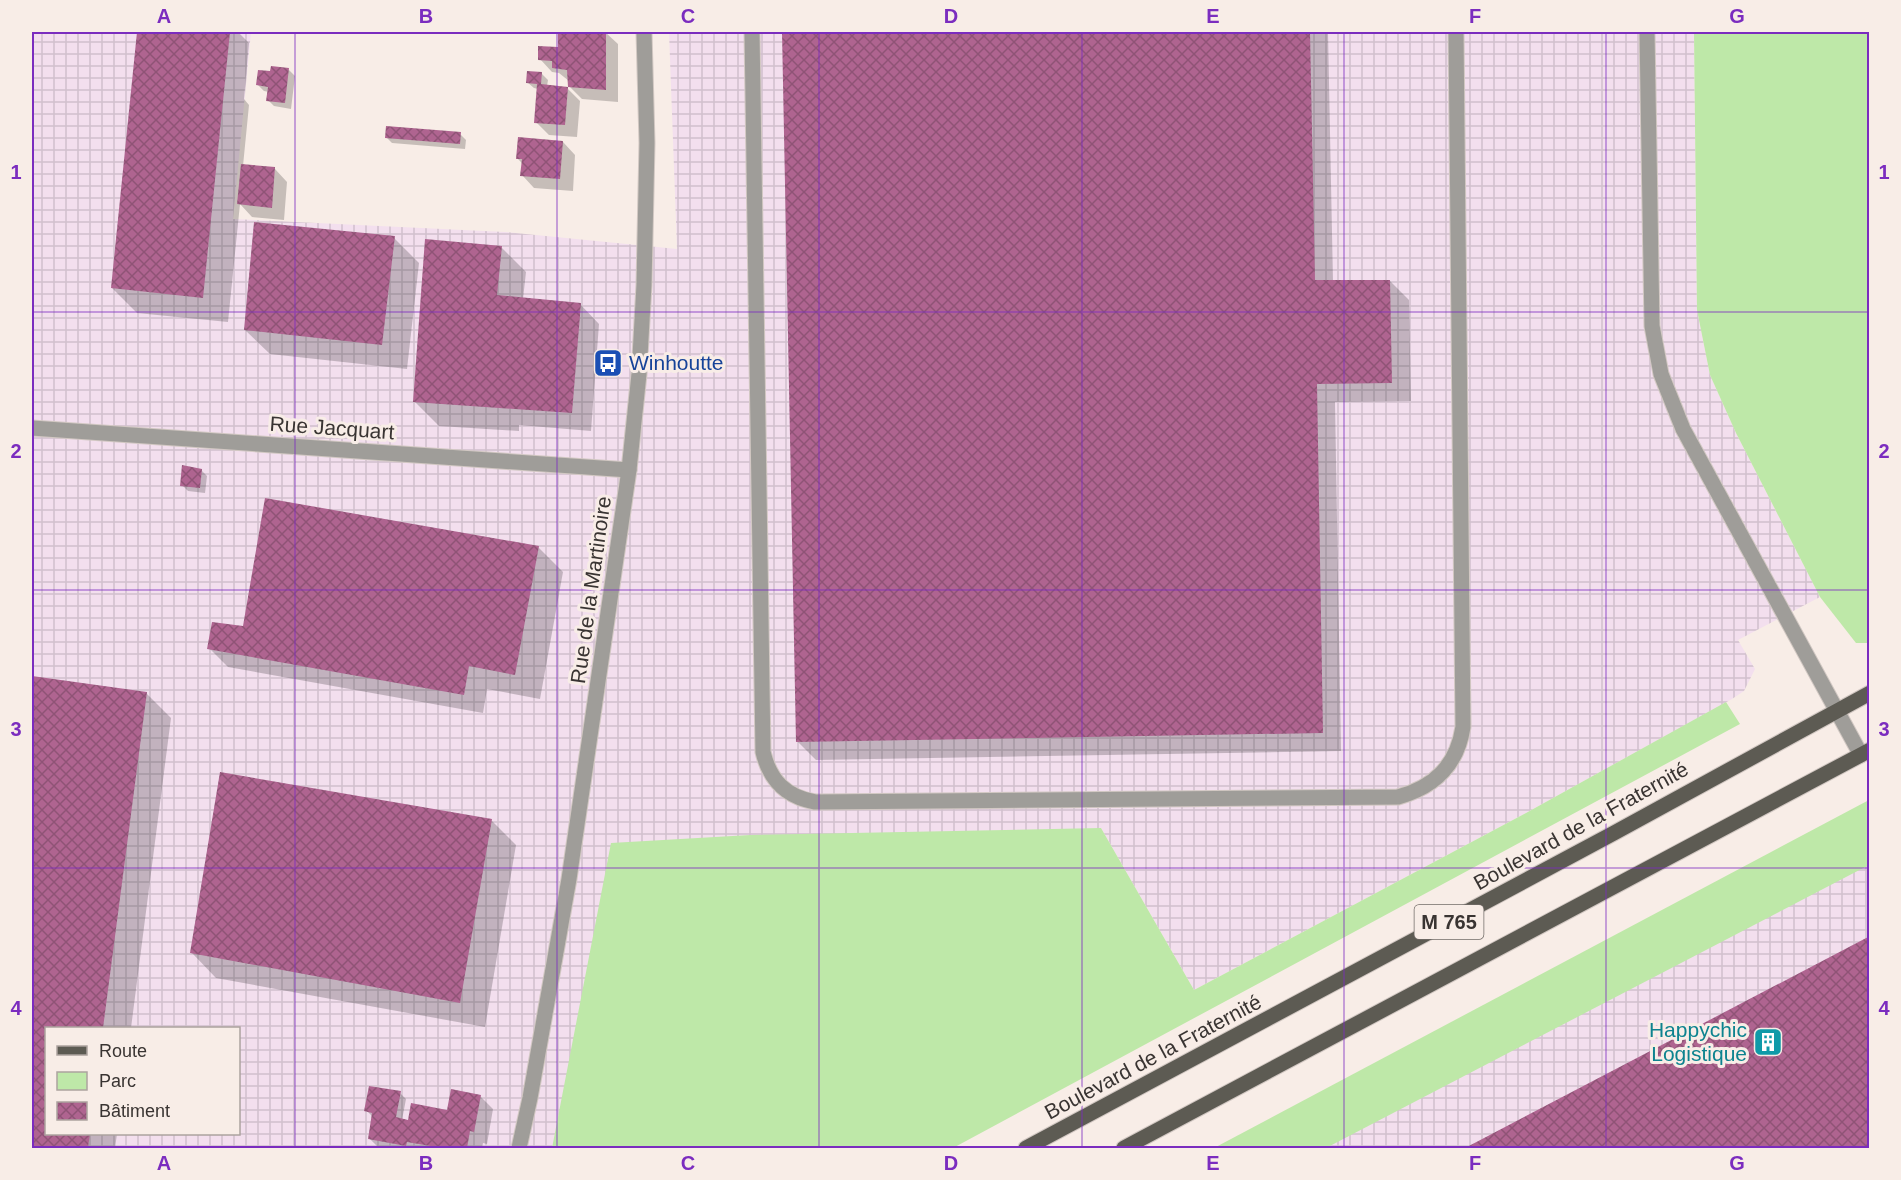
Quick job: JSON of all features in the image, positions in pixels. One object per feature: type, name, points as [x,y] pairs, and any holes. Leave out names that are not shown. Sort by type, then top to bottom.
[{"type":"main road","name":"Boulevard de la Fraternité","points":[[1026,1149],[1594,844],[1869,693]]},
{"type":"main road","name":"M 765","points":[[1124,1149],[1865,753]]},
{"type":"street","name":"Rue de la Martinoire","points":[[519,1149],[569,879],[629,470],[639,374],[644,285],[647,143],[644,32]]},
{"type":"street","points":[[752,32],[763,752],[772,776],[790,795],[815,802],[1398,797],[1425,787],[1449,765],[1461,738],[1463,727],[1456,32]]},
{"type":"street","points":[[1647,32],[1652,326],[1662,374],[1683,429],[1837,710],[1865,753]]},
{"type":"street","name":"Rue Jacquart","points":[[32,428],[629,470]]},
{"type":"shaded area","points":[[32,32],[251,32],[233,219],[505,232],[677,249],[669,32],[1694,32],[1697,310],[1710,375],[1736,433],[1820,597],[1738,640],[1755,669],[1744,691],[1526,813],[1194,990],[1101,828],[567,1076],[552,1148],[32,1148]]},
{"type":"shaded area","points":[[1869,825],[1869,1148],[1236,1148]]},
{"type":"green space","points":[[1694,32],[1869,32],[1869,643],[1856,643],[1820,597],[1736,433],[1710,375],[1697,310]]},
{"type":"green space","points":[[1726,702],[1740,724],[953,1148],[552,1148],[611,843],[750,835],[1101,828],[1194,990],[1526,813]]},
{"type":"green space","points":[[1869,800],[1869,865],[1326,1148],[1214,1148]]},
{"type":"building","points":[[137,32],[230,32],[203,298],[111,288]]},
{"type":"building","points":[[558,32],[606,32],[606,90],[568,87],[567,70],[552,68],[552,61],[538,60],[538,46],[558,47]]},
{"type":"building","points":[[782,32],[1310,32],[1315,280],[1390,280],[1392,383],[1317,384],[1323,733],[796,742]]},
{"type":"building","points":[[271,66],[289,68],[285,103],[266,101],[268,87],[256,85],[258,70],[270,71]]},
{"type":"building","points":[[527,71],[542,72],[541,84],[568,87],[565,125],[534,123],[537,84],[526,83]]},
{"type":"building","points":[[386,126],[461,132],[460,144],[385,138]]},
{"type":"building","points":[[518,137],[563,141],[560,179],[520,176],[522,159],[516,159]]},
{"type":"building","points":[[241,164],[275,167],[272,208],[237,204]]},
{"type":"building","points":[[254,222],[395,236],[382,345],[244,330]]},
{"type":"building","points":[[425,239],[502,246],[497,295],[581,303],[572,413],[413,402]]},
{"type":"building","points":[[182,465],[202,469],[200,488],[180,486]]},
{"type":"building","points":[[265,498],[539,546],[515,675],[469,666],[464,695],[207,649],[212,622],[243,626]]},
{"type":"building","points":[[32,676],[147,692],[103,1027],[45,1027],[45,1135],[90,1135],[88,1148],[32,1148]]},
{"type":"building","points":[[220,772],[492,819],[460,1003],[190,953]]},
{"type":"building","name":"Happychic Logistique","points":[[1870,936],[1870,1148],[1465,1148]]},
{"type":"building","points":[[369,1086],[401,1091],[396,1117],[408,1120],[411,1103],[447,1110],[451,1089],[481,1095],[474,1132],[470,1131],[467,1148],[442,1148],[407,1142],[406,1146],[368,1139],[372,1113],[364,1111]]},
{"type":"place","name":"Winhoutte","points":[[608,363]]},
{"type":"place","name":"Happychic Logistique","points":[[1768,1042]]}]
